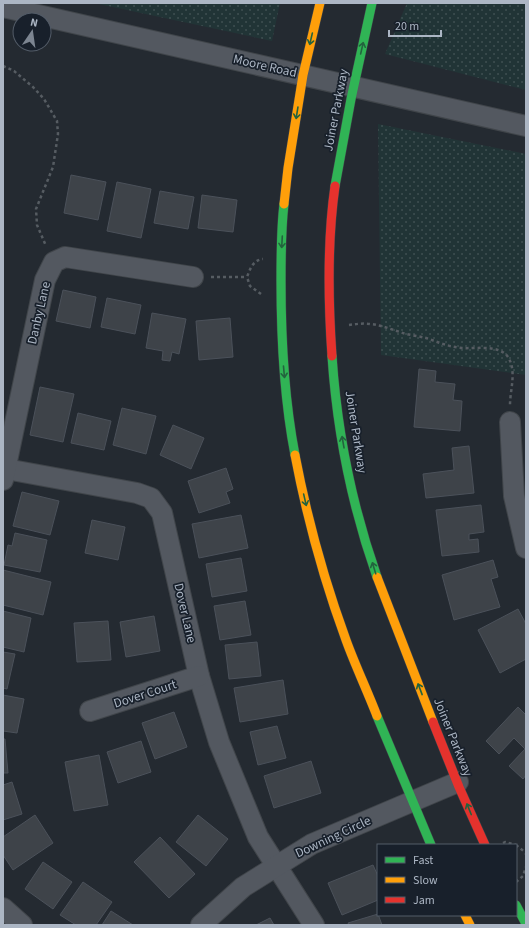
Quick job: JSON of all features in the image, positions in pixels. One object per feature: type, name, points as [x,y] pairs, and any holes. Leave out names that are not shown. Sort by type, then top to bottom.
[{"type":"main road","points":[[320,3],[303,75],[288,168],[284,209],[281,258],[281,324],[289,423],[314,539],[346,641],[431,844]]},
{"type":"main road","name":"Joiner Parkway","points":[[372,3],[353,86],[336,178],[329,261],[332,367],[348,469],[360,524],[375,572],[436,732],[485,844]]},
{"type":"main road","points":[[517,908],[526,924]]},
{"type":"main road","points":[[465,916],[470,925]]},
{"type":"street","name":"Moore Road","points":[[3,7],[526,126]]},
{"type":"street","points":[[54,262],[65,257],[193,277]]},
{"type":"street","name":"Danby Lane","points":[[4,474],[45,280],[54,262]]},
{"type":"street","points":[[510,422],[514,496],[526,548]]},
{"type":"street","name":"Dover Lane","points":[[4,474],[137,493],[151,498],[162,513],[199,676],[219,742],[258,837],[314,925]]},
{"type":"street","name":"Dover Court","points":[[90,711],[199,676]]},
{"type":"street","name":"Downing Circle","points":[[201,925],[243,887],[276,865],[312,844],[458,782]]},
{"type":"street","points":[[3,908],[22,925]]},
{"type":"path","points":[[3,66],[14,71],[44,98],[57,121],[58,134],[53,166],[36,209],[37,225],[54,262]]},
{"type":"path","points":[[193,277],[247,277]]},
{"type":"path","points":[[330,325],[368,324],[384,326],[447,346],[462,348],[480,347],[503,352],[508,357],[512,367],[513,382],[510,392],[510,422]]},
{"type":"path","points":[[500,844],[505,842],[512,844]]},
{"type":"path","points":[[517,846],[526,854]]},
{"type":"path","points":[[517,881],[523,876],[526,867]]},
{"type":"shaded area","points":[[94,3],[280,3],[272,41]]},
{"type":"shaded area","points":[[407,3],[526,3],[526,90],[385,54]]},
{"type":"shaded area","points":[[378,124],[526,154],[526,375],[381,355]]},
{"type":"building","points":[[71,175],[106,182],[98,220],[64,213]]},
{"type":"building","points":[[117,182],[151,189],[141,238],[107,231]]},
{"type":"building","points":[[160,191],[194,197],[188,229],[154,223]]},
{"type":"building","points":[[202,195],[237,200],[233,232],[198,228]]},
{"type":"building","points":[[63,290],[96,297],[90,328],[56,321]]},
{"type":"building","points":[[107,298],[141,305],[135,334],[101,327]]},
{"type":"building","points":[[152,313],[186,319],[179,354],[172,352],[170,361],[162,360],[163,351],[146,348]]},
{"type":"building","points":[[230,318],[233,357],[199,360],[196,321]]},
{"type":"building","points":[[419,369],[436,371],[435,382],[455,384],[453,400],[462,401],[460,431],[414,427]]},
{"type":"building","points":[[40,387],[74,394],[63,442],[30,435]]},
{"type":"building","points":[[122,408],[156,416],[146,454],[113,445]]},
{"type":"building","points":[[78,413],[111,421],[104,450],[71,443]]},
{"type":"building","points":[[173,425],[204,438],[191,469],[160,455]]},
{"type":"building","points":[[469,446],[474,493],[426,498],[423,474],[454,470],[452,448]]},
{"type":"building","points":[[226,468],[233,489],[226,492],[230,503],[199,513],[188,481]]},
{"type":"building","points":[[22,492],[59,501],[50,535],[13,526]]},
{"type":"building","points":[[481,505],[484,532],[469,534],[469,540],[478,539],[479,552],[442,556],[436,510]]},
{"type":"building","points":[[241,515],[248,548],[199,558],[192,524]]},
{"type":"building","points":[[92,520],[125,527],[118,560],[85,553]]},
{"type":"building","points":[[15,533],[47,540],[40,572],[4,565],[8,545],[12,546]]},
{"type":"building","points":[[241,558],[247,591],[212,597],[206,564]]},
{"type":"building","points":[[493,560],[498,577],[491,579],[500,607],[454,620],[442,575]]},
{"type":"building","points":[[3,570],[51,582],[43,615],[3,605]]},
{"type":"building","points":[[245,601],[251,635],[220,640],[214,606]]},
{"type":"building","points":[[518,609],[526,624],[526,659],[500,673],[478,630]]},
{"type":"building","points":[[3,611],[31,618],[24,652],[3,647]]},
{"type":"building","points":[[154,616],[160,651],[126,657],[120,622]]},
{"type":"building","points":[[108,621],[111,660],[77,662],[74,623]]},
{"type":"building","points":[[257,642],[261,676],[229,679],[225,645]]},
{"type":"building","points":[[3,652],[15,654],[7,689],[3,688]]},
{"type":"building","points":[[283,680],[288,714],[240,722],[234,688]]},
{"type":"building","points":[[3,695],[24,699],[17,733],[3,731]]},
{"type":"building","points":[[518,707],[526,715],[526,775],[523,779],[509,766],[525,749],[514,738],[499,754],[486,741]]},
{"type":"building","points":[[174,712],[187,747],[155,759],[142,723]]},
{"type":"building","points":[[277,726],[286,758],[258,765],[250,732]]},
{"type":"building","points":[[3,739],[5,739],[8,773],[3,773]]},
{"type":"building","points":[[141,741],[151,772],[118,783],[107,752]]},
{"type":"building","points":[[99,755],[108,805],[74,811],[65,762]]},
{"type":"building","points":[[311,761],[321,793],[274,808],[264,776]]},
{"type":"building","points":[[12,782],[22,814],[3,820],[3,785]]},
{"type":"building","points":[[35,815],[53,843],[13,870],[3,855],[3,837]]},
{"type":"building","points":[[198,815],[228,839],[206,866],[176,842]]},
{"type":"building","points":[[160,837],[195,874],[169,898],[134,862]]},
{"type":"building","points":[[43,862],[72,882],[53,909],[25,889]]},
{"type":"building","points":[[373,865],[377,874],[377,900],[342,915],[328,883]]},
{"type":"building","points":[[83,882],[112,902],[96,925],[76,925],[60,915]]},
{"type":"building","points":[[111,911],[133,925],[102,925]]},
{"type":"building","points":[[377,914],[382,925],[349,925],[348,923]]},
{"type":"building","points":[[270,918],[274,925],[256,925]]},
{"type":"traffic: fast","points":[[335,186],[351,99],[372,3]]},
{"type":"traffic: fast","points":[[284,204],[281,262],[281,303],[288,412],[295,455]]},
{"type":"traffic: fast","points":[[332,356],[334,384],[347,468],[360,523],[377,577]]},
{"type":"traffic: fast","points":[[377,716],[431,844]]},
{"type":"traffic: fast","points":[[517,907],[526,924]]},
{"type":"traffic: slow","points":[[284,204],[288,168],[303,75],[320,3]]},
{"type":"traffic: slow","points":[[295,455],[305,502],[330,595],[377,716]]},
{"type":"traffic: slow","points":[[377,577],[433,722]]},
{"type":"traffic: slow","points":[[466,916],[470,925]]},
{"type":"traffic: jam","points":[[332,356],[329,249],[335,186]]},
{"type":"traffic: jam","points":[[433,722],[459,787],[485,844]]}]
